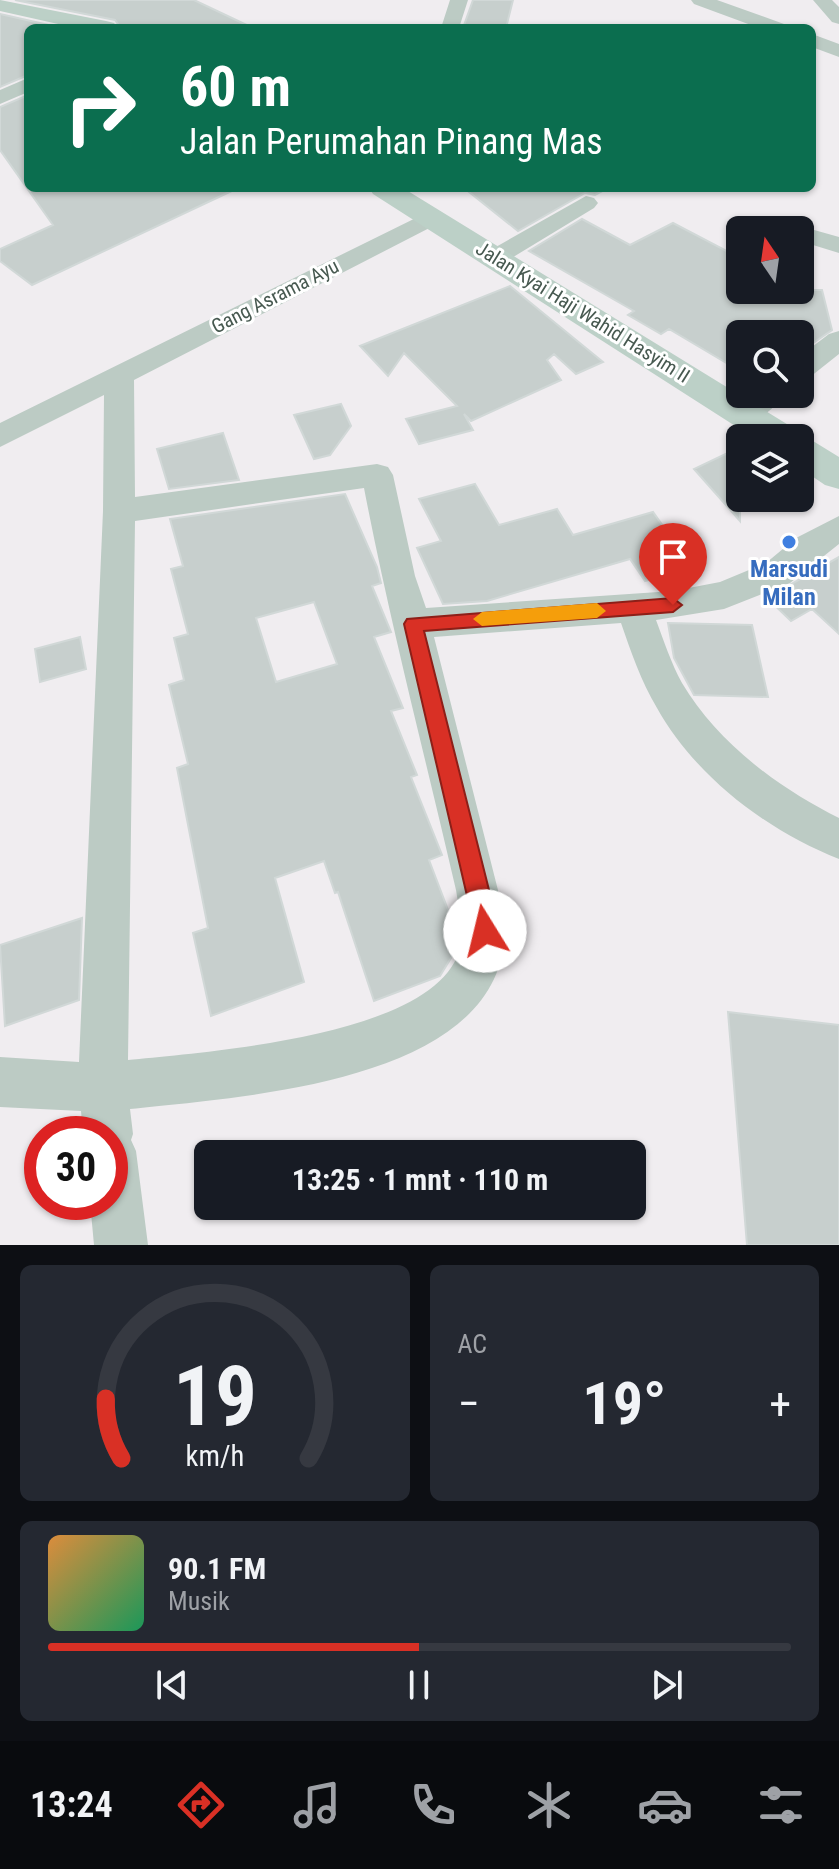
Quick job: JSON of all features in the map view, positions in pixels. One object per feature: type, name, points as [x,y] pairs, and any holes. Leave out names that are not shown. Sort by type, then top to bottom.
[{"type":"street","points":[[451,24],[459,0]]},
{"type":"street","points":[[700,0],[766,24]]},
{"type":"street","points":[[822,0],[839,18]]},
{"type":"street","points":[[0,4],[88,24]]},
{"type":"street","points":[[816,42],[839,51]]},
{"type":"street","points":[[0,98],[24,86]]},
{"type":"street","name":"Jalan Kyai Haji Wahid Hasyim II","points":[[390,192],[496,257],[726,387]]},
{"type":"street","points":[[496,257],[586,203]]},
{"type":"street","name":"Gang Asrama Ayu","points":[[0,436],[432,217]]},
{"type":"street","points":[[814,237],[839,245]]},
{"type":"street","points":[[814,359],[839,340]]},
{"type":"street","points":[[106,1116],[103,1086],[119,511],[119,377]]},
{"type":"street","points":[[814,459],[839,475]]},
{"type":"street","points":[[0,1082],[103,1086],[288,1065],[370,1046],[420,1022],[453,999],[476,968],[485,931],[478,890],[413,624],[398,576],[377,475],[119,511]]},
{"type":"street","points":[[413,624],[673,605],[724,595],[778,573],[808,547],[839,528]]},
{"type":"street","points":[[633,608],[660,676],[677,708],[702,737],[753,790],[839,839]]},
{"type":"street","points":[[118,1220],[121,1245]]},
{"type":"building","points":[[15,0],[194,0],[245,24],[118,24],[115,20]]},
{"type":"building","points":[[473,0],[513,0],[507,24],[464,24]]},
{"type":"building","points":[[0,14],[44,24],[24,24],[24,77],[0,87]]},
{"type":"building","points":[[24,97],[24,184],[0,150],[0,107]]},
{"type":"building","points":[[30,192],[230,192],[32,285],[0,261],[0,249],[53,225]]},
{"type":"building","points":[[469,192],[601,192],[595,195],[585,193],[518,231]]},
{"type":"building","points":[[582,219],[630,245],[673,223],[726,251],[726,304],[814,304],[814,290],[822,290],[832,330],[814,342],[814,320],[726,320],[726,363],[669,329],[661,334],[628,315],[634,311],[529,251]]},
{"type":"building","points":[[510,286],[603,362],[576,374],[554,354],[547,360],[561,380],[471,421],[464,414],[473,430],[419,444],[406,419],[457,406],[404,353],[388,376],[360,346]]},
{"type":"building","points":[[341,404],[351,426],[330,455],[314,459],[294,415]]},
{"type":"building","points":[[223,433],[239,480],[169,489],[157,449]]},
{"type":"building","points":[[726,454],[726,505],[694,469]]},
{"type":"building","points":[[475,484],[499,525],[557,509],[573,535],[653,512],[692,567],[645,581],[630,559],[487,601],[443,604],[417,548],[441,541],[419,499]]},
{"type":"building","points":[[345,494],[377,567],[381,583],[372,586],[391,632],[374,637],[403,708],[391,711],[417,775],[411,777],[442,855],[429,860],[458,936],[456,950],[440,976],[374,1001],[338,892],[335,893],[324,861],[275,878],[304,982],[211,1016],[193,933],[208,928],[177,768],[188,764],[169,685],[184,680],[174,638],[188,634],[171,569],[183,566],[170,519]],"holes":[[[314,602],[337,664],[276,682],[256,618]]]},
{"type":"building","points":[[839,557],[839,634],[812,609],[791,621],[767,598]]},
{"type":"building","points":[[668,623],[752,625],[768,697],[694,695],[674,658]]},
{"type":"building","points":[[80,637],[86,669],[40,682],[35,649]]},
{"type":"building","points":[[82,918],[79,1000],[5,1026],[0,945]]},
{"type":"building","points":[[728,1012],[839,1025],[839,1245],[747,1245]]},
{"type":"slow traffic","points":[[482,619],[597,611]]},
{"type":"place","name":"Marsudi Milan","points":[[789,542]]},
{"type":"route","points":[[485,931],[478,890],[413,624],[673,605]]}]
